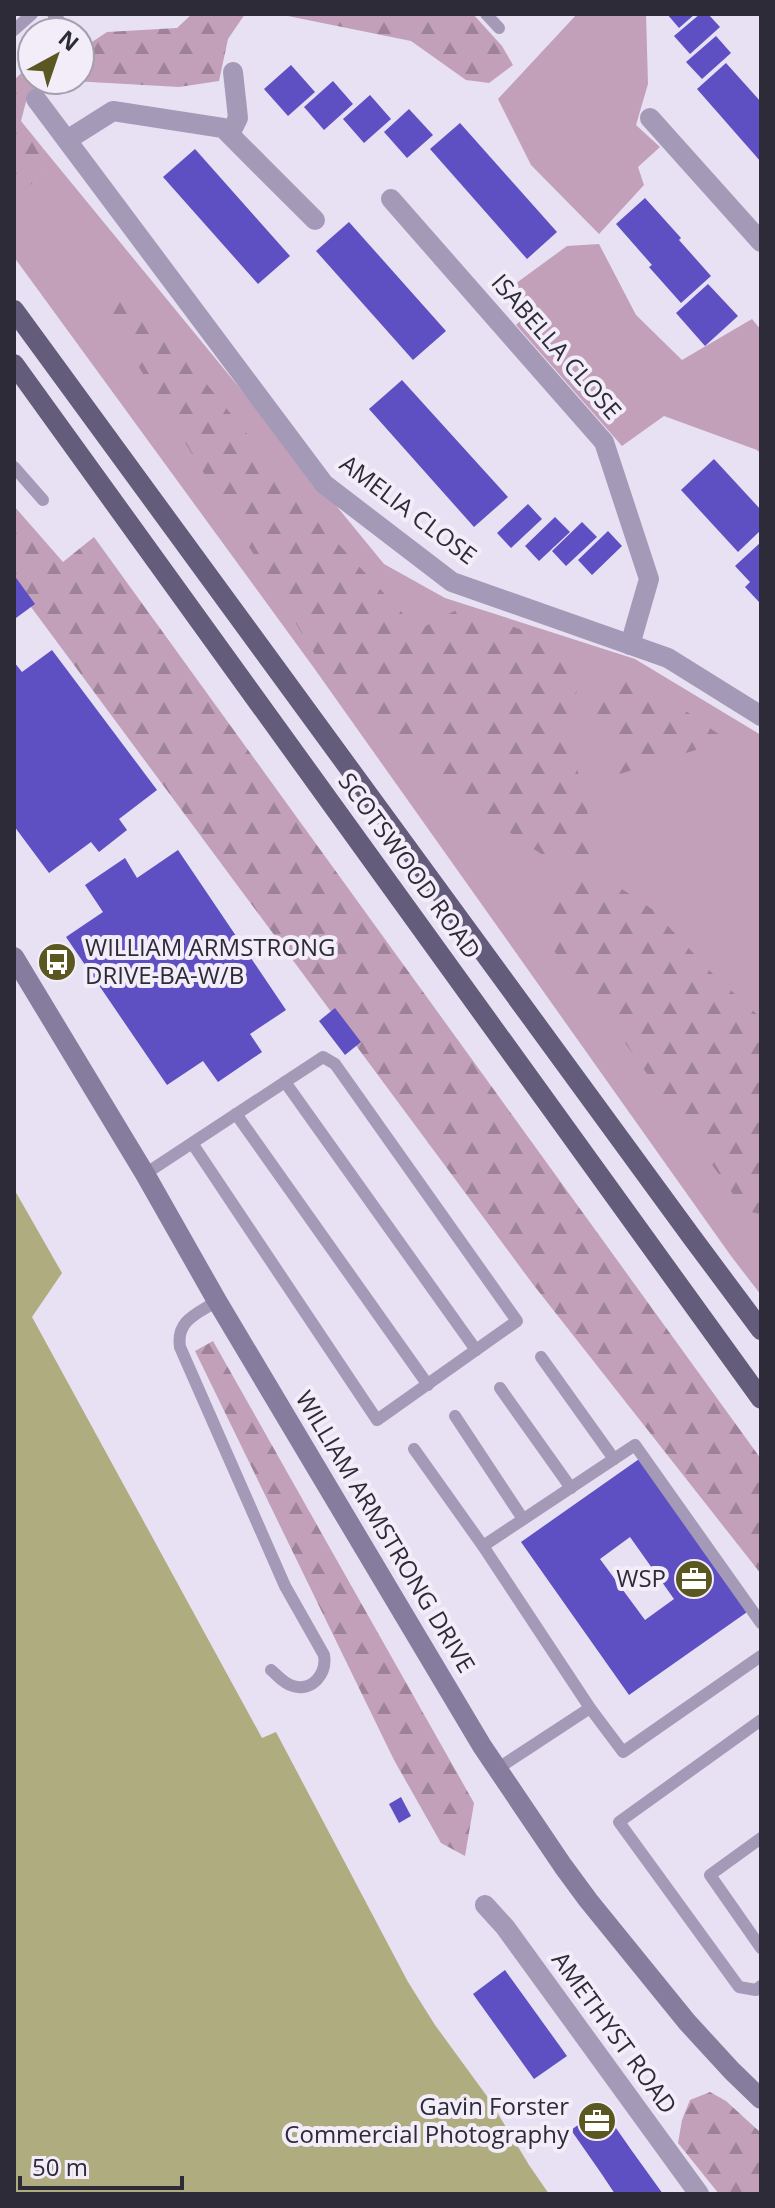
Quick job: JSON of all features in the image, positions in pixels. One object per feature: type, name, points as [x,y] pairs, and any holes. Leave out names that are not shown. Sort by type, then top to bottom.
[{"type":"main road","name":"SCOTSWOOD ROAD","points":[[14,310],[761,1330]]},
{"type":"main road","name":"SCOTSWOOD ROAD","points":[[14,364],[761,1399]]},
{"type":"street","points":[[230,134],[238,118],[233,72]]},
{"type":"street","name":"AMELIA CLOSE","points":[[36,99],[324,484],[452,582],[668,658],[761,716]]},
{"type":"street","points":[[67,140],[113,111],[223,128],[315,220]]},
{"type":"street","points":[[650,118],[761,242]]},
{"type":"street","name":"ISABELLA CLOSE","points":[[391,199],[604,442],[649,579],[630,645]]},
{"type":"street","name":"WILLIAM ARMSTRONG DRIVE","points":[[14,957],[497,1769],[597,1911],[687,2022],[761,2097]]},
{"type":"street","name":"AMETHYST ROAD","points":[[485,1905],[505,1927],[699,2194]]},
{"type":"lane","points":[[14,30],[32,14]]},
{"type":"lane","points":[[486,14],[499,28]]},
{"type":"lane","points":[[14,467],[43,500]]},
{"type":"lane","points":[[145,1174],[192,1143],[236,1114],[323,1057],[335,1064],[517,1321],[377,1420],[192,1143]]},
{"type":"lane","points":[[285,1082],[476,1350]]},
{"type":"lane","points":[[236,1114],[428,1385]]},
{"type":"lane","points":[[217,1301],[182,1327],[180,1347],[285,1586],[324,1655],[323,1673],[307,1686],[294,1687],[271,1670]]},
{"type":"lane","points":[[541,1357],[614,1459]]},
{"type":"lane","points":[[500,1388],[571,1488]]},
{"type":"lane","points":[[455,1416],[523,1519]]},
{"type":"lane","points":[[483,1546],[635,1445],[761,1623]]},
{"type":"lane","points":[[414,1449],[623,1752],[761,1656]]},
{"type":"lane","points":[[497,1769],[590,1708]]},
{"type":"lane","points":[[761,1720],[619,1822],[739,1987],[756,1990],[761,1986]]},
{"type":"lane","points":[[761,1838],[710,1875],[761,1948]]},
{"type":"green space","points":[[192,14],[245,14],[228,39],[219,81],[179,87],[96,82],[96,39],[107,32],[177,28]]},
{"type":"green space","points":[[278,14],[473,14],[502,46],[513,65],[489,83],[466,80],[411,41]]},
{"type":"green space","points":[[577,14],[646,14],[648,84],[636,125],[660,147],[638,167],[644,185],[599,234],[531,165],[498,99]]},
{"type":"green space","points":[[16,78],[16,96],[27,96],[21,121],[42,147],[47,167],[29,187],[14,187]]},
{"type":"green space","points":[[42,147],[384,564],[445,598],[635,659],[761,735],[761,1295],[314,668],[14,257],[14,187],[29,187],[46,167]]},
{"type":"green space","points":[[599,244],[636,315],[682,360],[752,319],[761,330],[761,454],[664,416],[622,446],[516,325],[531,311],[515,284],[567,246]]},
{"type":"green space","points":[[138,299],[319,523],[418,630],[462,607],[555,643],[583,674],[566,722],[591,827],[589,854],[541,854],[411,764],[325,671],[99,302]]},
{"type":"green space","points":[[14,506],[63,562],[94,537],[761,1459],[761,1574],[532,1283],[14,584]]},
{"type":"green space","points":[[616,662],[727,740],[620,774],[592,711]]},
{"type":"green space","points":[[602,876],[652,909],[711,972],[761,1018],[761,1214],[745,1211],[603,1012],[553,950],[545,913],[569,885]]},
{"type":"green space","points":[[213,1341],[474,1803],[465,1856],[441,1843],[394,1760],[195,1351]]},
{"type":"green space","points":[[710,2092],[726,2101],[761,2133],[761,2194],[719,2194],[678,2143],[690,2100]]},
{"type":"shaded area","points":[[14,1189],[62,1273],[32,1317],[262,1738],[276,1732],[408,1982],[489,2099],[549,2194],[14,2194]]},
{"type":"building","points":[[667,14],[695,14],[679,28]]},
{"type":"building","points":[[700,14],[708,14],[720,27],[690,54],[674,36]]},
{"type":"building","points":[[716,36],[731,53],[702,79],[686,62]]},
{"type":"building","points":[[726,63],[761,102],[761,162],[697,89]]},
{"type":"building","points":[[291,65],[315,92],[288,116],[264,89]]},
{"type":"building","points":[[333,81],[353,104],[324,130],[304,107]]},
{"type":"building","points":[[370,95],[391,119],[364,143],[343,119]]},
{"type":"building","points":[[409,109],[433,135],[407,158],[384,132]]},
{"type":"building","points":[[460,123],[557,232],[527,259],[430,149]]},
{"type":"building","points":[[195,149],[290,256],[258,284],[163,177]]},
{"type":"building","points":[[645,198],[711,276],[681,303],[616,224]]},
{"type":"building","points":[[349,222],[446,331],[413,360],[316,251]]},
{"type":"building","points":[[708,284],[738,316],[705,346],[676,313]]},
{"type":"building","points":[[402,380],[508,497],[474,527],[369,409]]},
{"type":"building","points":[[714,459],[761,510],[761,530],[738,552],[681,490]]},
{"type":"building","points":[[528,504],[542,519],[511,548],[497,533]]},
{"type":"building","points":[[555,517],[570,532],[539,561],[525,546]]},
{"type":"building","points":[[582,522],[597,537],[566,566],[552,551]]},
{"type":"building","points":[[608,531],[622,546],[592,575],[578,560]]},
{"type":"building","points":[[761,542],[759,602],[745,587],[750,582],[735,566]]},
{"type":"building","points":[[14,575],[35,604],[16,618],[14,615]]},
{"type":"building","points":[[52,650],[157,790],[119,819],[127,830],[99,852],[91,842],[49,873],[14,826],[14,662],[22,672]]},
{"type":"building","points":[[178,850],[286,1010],[250,1034],[262,1052],[218,1082],[203,1061],[167,1085],[66,937],[103,912],[85,885],[125,858],[137,878]]},
{"type":"building","points":[[335,1008],[361,1042],[345,1055],[319,1021]]},
{"type":"building","name":"WSP","points":[[642,1457],[750,1610],[629,1695],[521,1542]],"holes":[[[630,1537],[674,1599],[645,1620],[600,1559]]]},
{"type":"building","points":[[401,1797],[411,1816],[399,1823],[389,1804]]},
{"type":"building","points":[[505,1970],[567,2056],[534,2079],[473,1994]]},
{"type":"building","points":[[602,2108],[663,2194],[615,2194],[571,2130]]},
{"type":"place","name":"WILLIAM ARMSTRONG DRIVE-BA-W/B","points":[[57,962]]},
{"type":"place","name":"WSP","points":[[694,1579]]},
{"type":"place","name":"Gavin Forster Commercial Photography","points":[[597,2121]]}]
